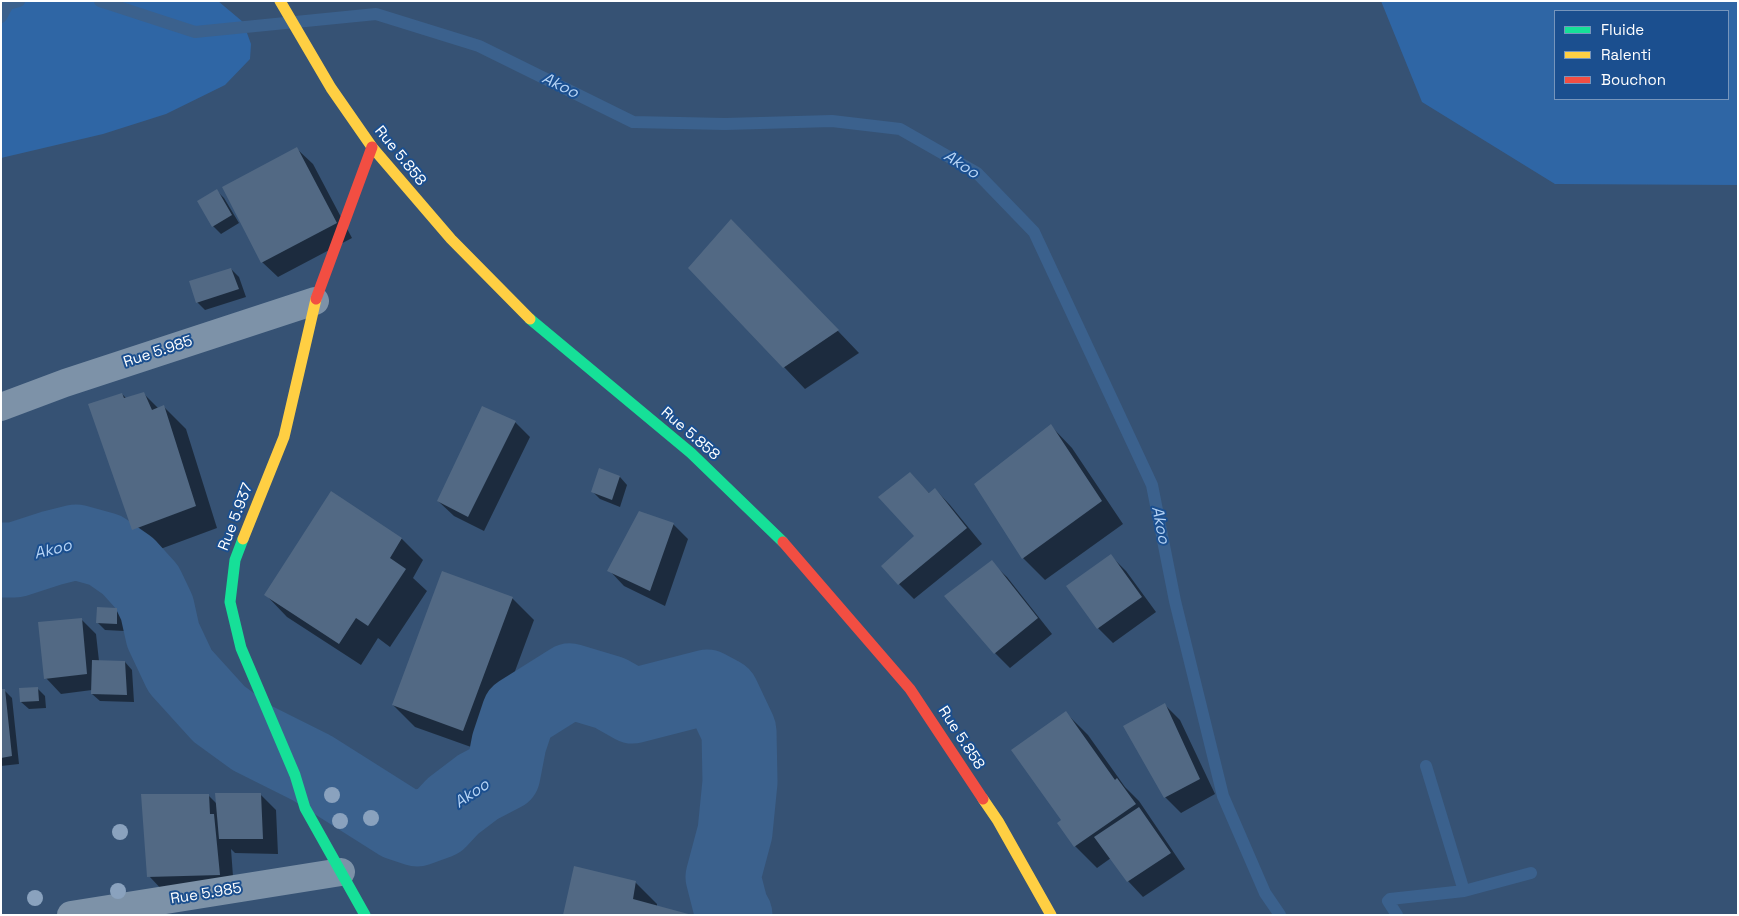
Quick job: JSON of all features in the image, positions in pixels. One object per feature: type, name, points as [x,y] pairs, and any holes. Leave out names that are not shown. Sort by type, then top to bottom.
[{"type":"street","name":"Rue 5.858","points":[[280,1],[331,88],[372,147],[451,239],[522,312],[691,452],[787,546],[910,689],[998,820],[1051,915]]},
{"type":"street","name":"Rue 5.937","points":[[365,915],[305,808],[295,775],[241,648],[230,602],[235,560],[284,437],[315,301],[372,147]]},
{"type":"street","name":"Rue 5.985","points":[[1,407],[65,382],[315,301]]},
{"type":"street","name":"Rue 5.985","points":[[71,915],[341,872]]},
{"type":"shaded area","points":[[1,1],[218,1],[243,22],[251,44],[250,59],[225,85],[166,114],[103,134],[1,158]]},
{"type":"shaded area","points":[[1381,1],[1738,1],[1738,185],[1555,184],[1422,102]]},
{"type":"building","points":[[297,147],[337,223],[261,263],[222,187]]},
{"type":"building","points":[[217,189],[232,215],[212,227],[197,201]]},
{"type":"building","points":[[731,219],[839,330],[783,368],[688,268]]},
{"type":"building","points":[[231,268],[239,289],[196,303],[189,281]]},
{"type":"building","points":[[144,392],[152,410],[164,405],[196,506],[132,530],[88,404],[122,393],[124,398]]},
{"type":"building","points":[[482,406],[516,421],[468,517],[437,501]]},
{"type":"building","points":[[1051,424],[1102,501],[1022,559],[974,484]]},
{"type":"building","points":[[599,468],[620,476],[612,500],[591,492]]},
{"type":"building","points":[[910,472],[929,493],[935,488],[967,528],[898,585],[881,566],[914,536],[878,497]]},
{"type":"building","points":[[331,491],[402,538],[390,558],[406,569],[368,626],[356,618],[339,644],[264,595]]},
{"type":"building","points":[[639,511],[674,523],[650,591],[607,571]]},
{"type":"building","points":[[1111,554],[1142,597],[1097,629],[1066,586]]},
{"type":"building","points":[[992,560],[1038,618],[994,654],[944,596]]},
{"type":"building","points":[[442,571],[513,597],[463,731],[392,705]]},
{"type":"building","points":[[97,607],[117,608],[117,624],[96,623]]},
{"type":"building","points":[[82,618],[87,674],[44,679],[38,622]]},
{"type":"building","points":[[92,660],[125,661],[127,695],[91,694]]},
{"type":"building","points":[[38,687],[39,701],[20,702],[19,688]]},
{"type":"building","points":[[1,689],[5,689],[12,756],[1,758]]},
{"type":"building","points":[[1165,703],[1200,779],[1164,798],[1123,726]]},
{"type":"building","points":[[1066,711],[1115,780],[1117,778],[1136,804],[1074,847],[1057,823],[1061,820],[1011,750]]},
{"type":"building","points":[[215,793],[261,793],[263,839],[219,839]]},
{"type":"building","points":[[141,794],[209,794],[210,814],[214,814],[220,875],[147,877]]},
{"type":"building","points":[[1139,807],[1171,853],[1127,882],[1094,837]]},
{"type":"building","points":[[574,866],[636,881],[633,899],[692,915],[563,915]]},
{"type":"waterway","points":[[1,17],[8,4],[19,1]]},
{"type":"waterway","name":"Akoo","points":[[100,1],[195,32],[376,14],[479,46],[633,122],[725,124],[832,121],[900,129],[977,173],[1034,232],[1152,485],[1175,601],[1223,796],[1265,893],[1280,915]]},
{"type":"waterway","name":"Akoo","points":[[1,560],[15,560],[76,542],[105,550],[128,566],[147,587],[157,608],[163,635],[180,671],[219,714],[252,738],[312,768],[399,823],[417,829],[439,821],[453,806],[478,787],[503,774],[509,743],[519,713],[570,681],[610,693],[633,706],[707,687],[722,695],[739,731],[740,782],[735,832],[723,877],[732,912],[735,915]]},
{"type":"waterway","points":[[1426,766],[1464,891]]},
{"type":"waterway","points":[[1397,915],[1388,901],[1390,899],[1464,891],[1531,873]]},
{"type":"traffic: fast","points":[[530,319],[691,453],[783,542]]},
{"type":"traffic: fast","points":[[243,539],[235,560],[230,602],[241,648],[295,775],[305,808],[365,915]]},
{"type":"traffic: slow","points":[[280,1],[331,88],[372,147],[451,239],[530,319]]},
{"type":"traffic: slow","points":[[243,539],[284,437],[316,299]]},
{"type":"traffic: slow","points":[[983,799],[998,821],[1051,915]]},
{"type":"traffic: jam","points":[[316,299],[372,147]]},
{"type":"traffic: jam","points":[[783,542],[910,689],[983,799]]}]
